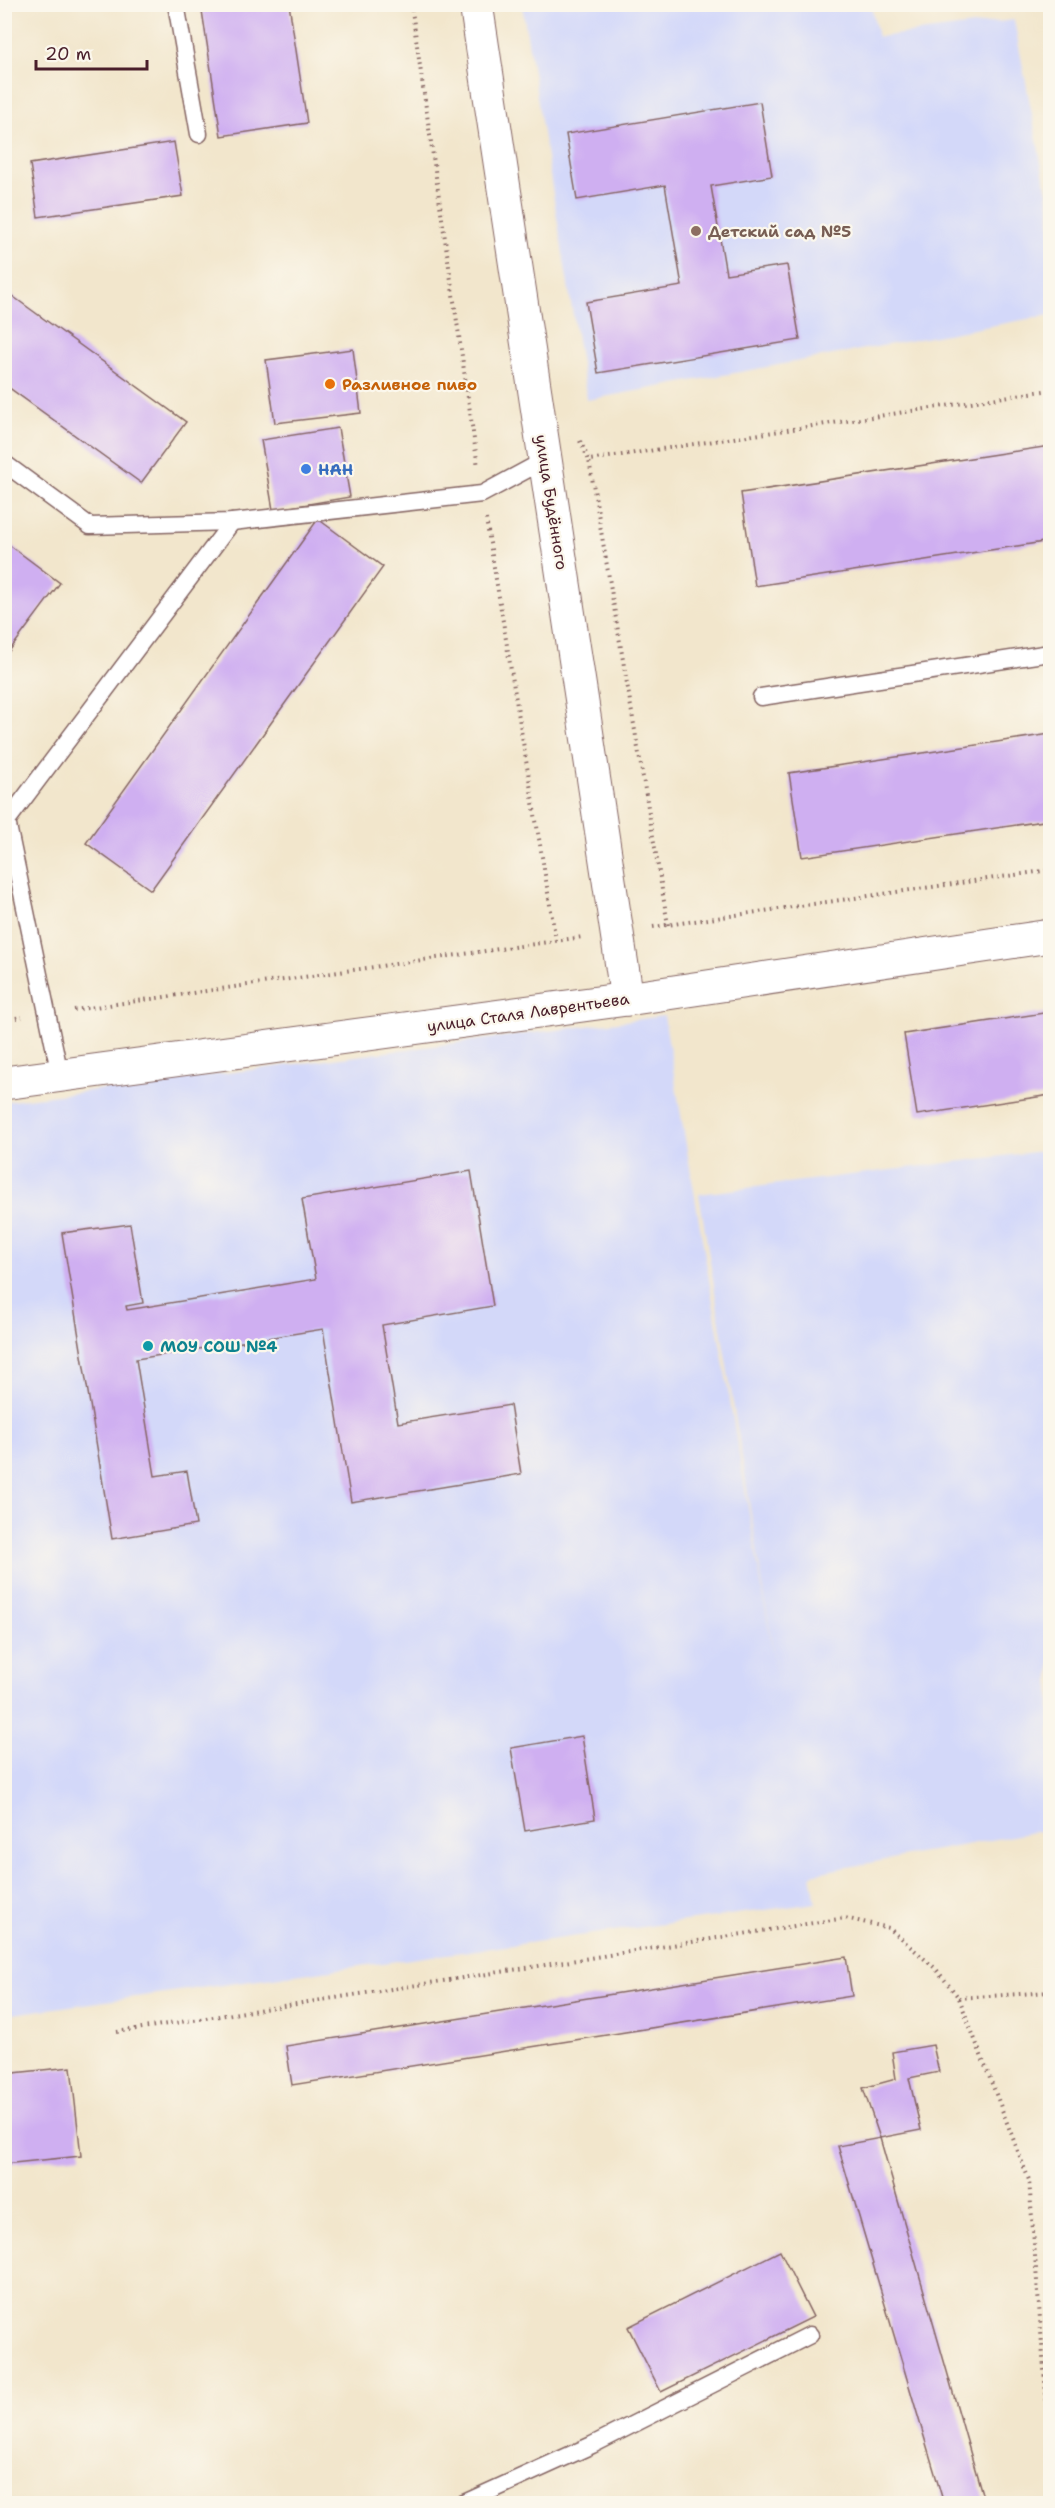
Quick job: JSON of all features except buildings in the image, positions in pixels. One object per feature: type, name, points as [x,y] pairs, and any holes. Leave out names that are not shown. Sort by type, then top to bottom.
[{"type":"street","name":"улица Будённого","points":[[476,4],[627,999]]},
{"type":"street","name":"улица Сталя Лаврентьева","points":[[4,1083],[627,999],[1050,936]]},
{"type":"lane","points":[[176,4],[199,134]]},
{"type":"lane","points":[[4,463],[90,526],[232,522],[482,494],[545,460]]},
{"type":"lane","points":[[60,1075],[7,821],[232,522]]},
{"type":"lane","points":[[761,697],[1050,653]]},
{"type":"lane","points":[[462,2504],[592,2445],[810,2335]]},
{"type":"path","points":[[668,925],[589,460],[1050,390]]},
{"type":"path","points":[[4,1020],[1050,870]]},
{"type":"path","points":[[117,2032],[845,1918],[889,1928],[936,1969],[959,1998],[1029,2180],[1050,2445]]},
{"type":"path","points":[[959,1998],[1050,1992]]},
{"type":"shaded area","points":[[522,5],[871,5],[878,37],[1014,20],[1050,209],[1050,315],[587,400]]},
{"type":"shaded area","points":[[664,1016],[778,1681],[699,1194],[1050,1150],[1050,1829],[811,1874],[816,1903],[5,2015],[4,1102]]},
{"type":"place","name":"Детский сад №5","points":[[696,231]]},
{"type":"place","name":"Разливное пиво","points":[[330,384]]},
{"type":"place","name":"НАН","points":[[306,469]]},
{"type":"place","name":"МОУ СОШ №4","points":[[148,1346]]}]
